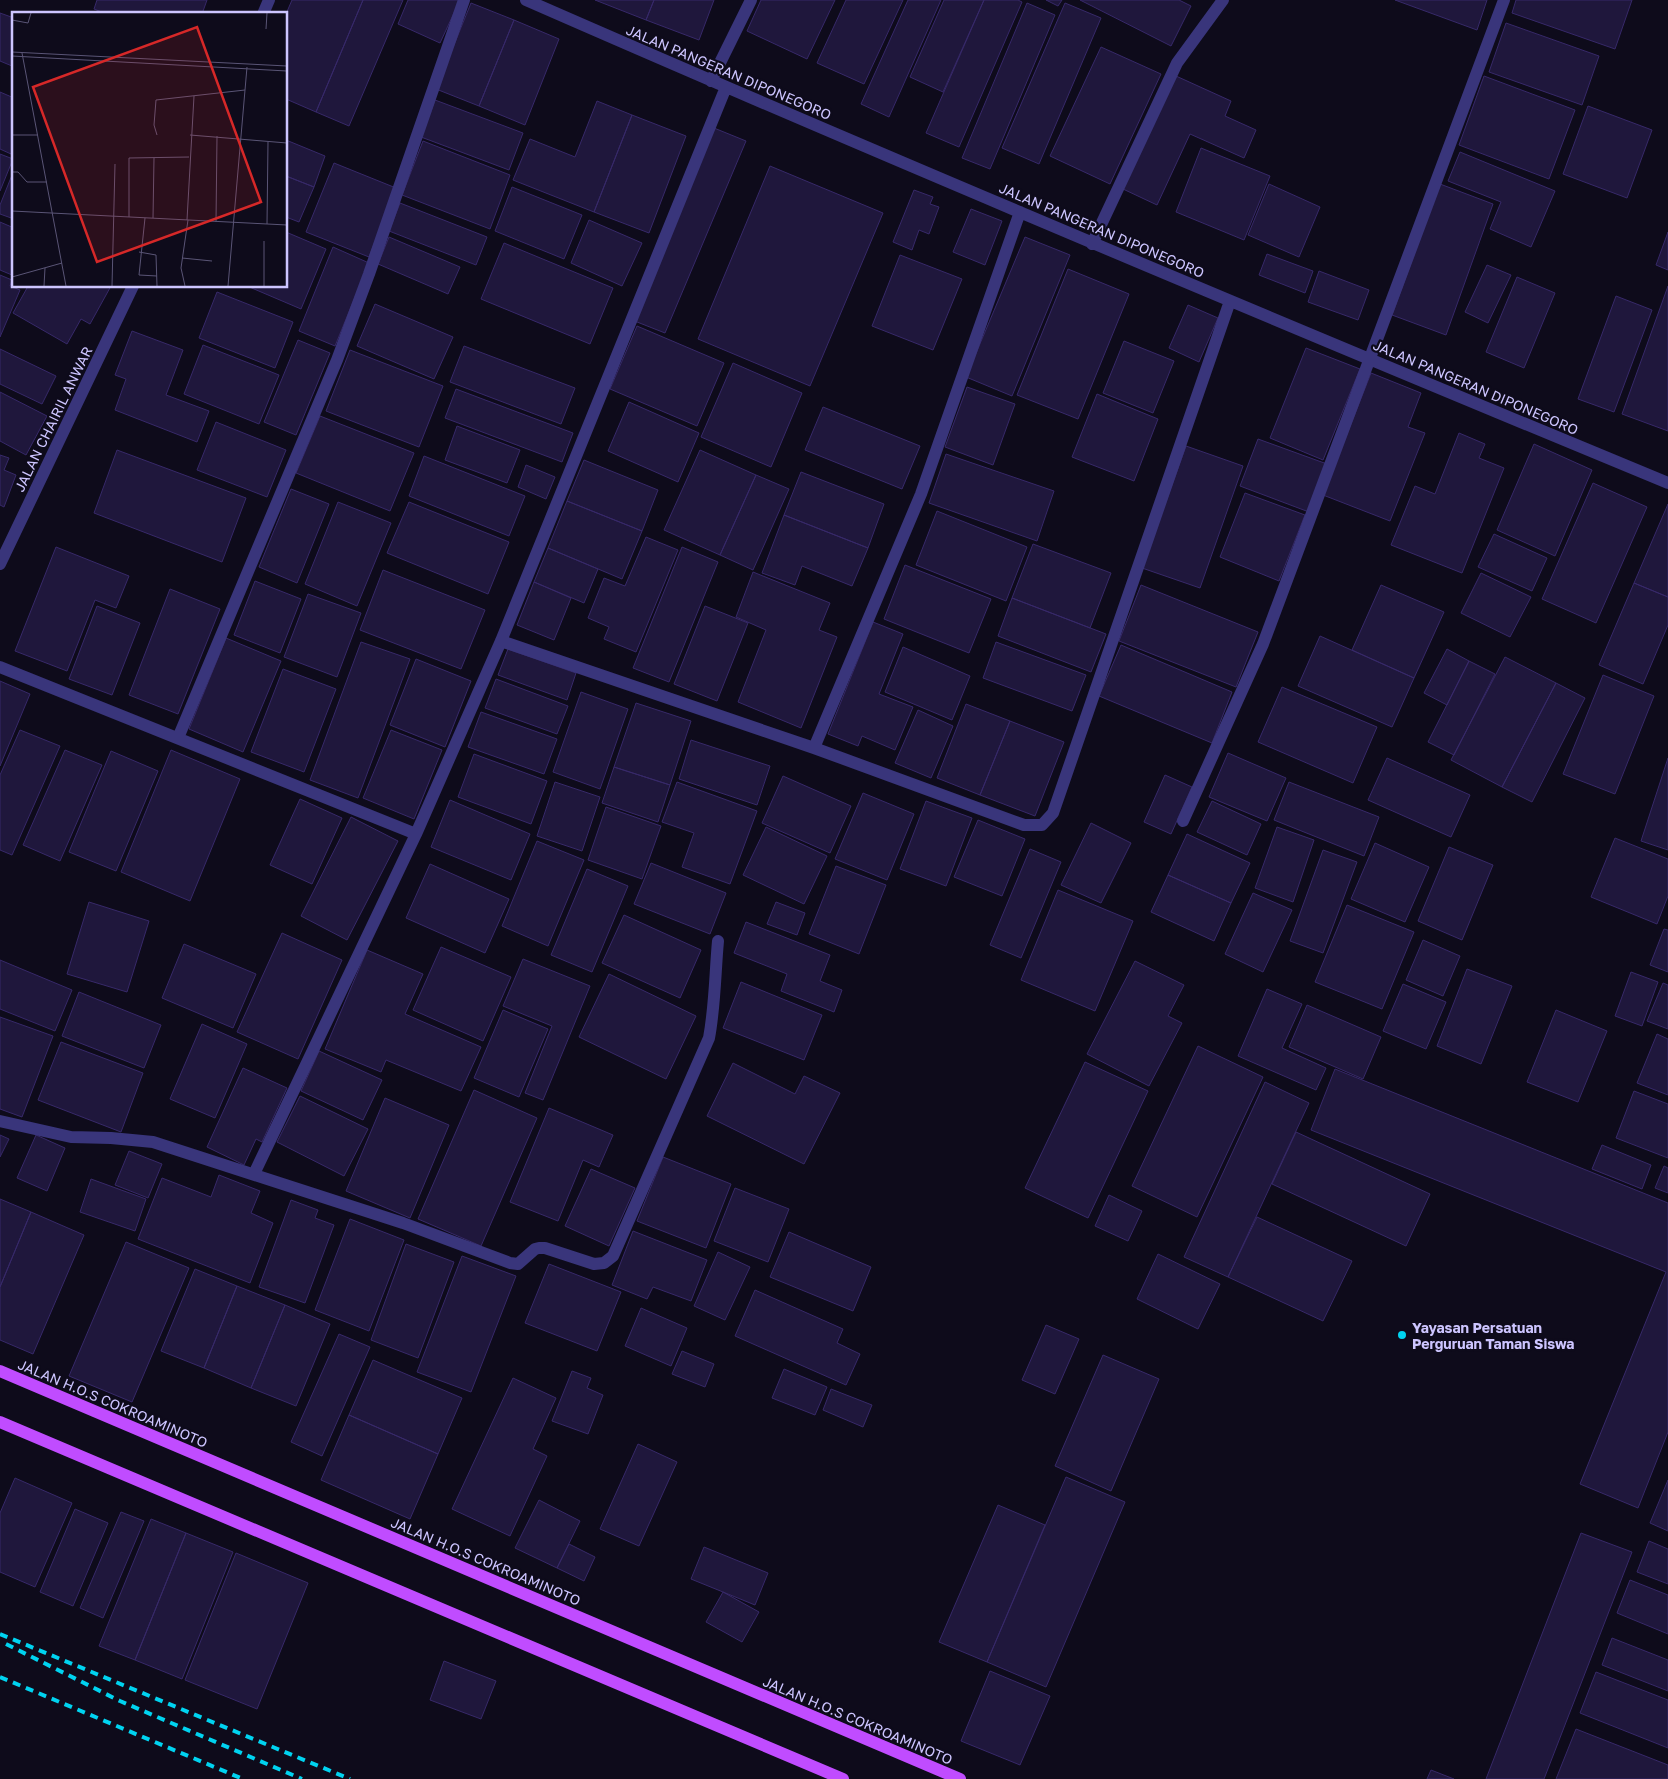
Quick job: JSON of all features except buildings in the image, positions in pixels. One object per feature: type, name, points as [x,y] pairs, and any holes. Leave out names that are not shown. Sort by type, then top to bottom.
[{"type":"main road","name":"JALAN H.O.S COKROAMINOTO","points":[[0,1371],[960,1779]]},
{"type":"main road","points":[[0,1422],[843,1779]]},
{"type":"street","points":[[264,12],[270,0]]},
{"type":"street","points":[[178,738],[337,360],[369,274],[464,0]]},
{"type":"street","name":"JALAN PANGERAN DIPONEGORO","points":[[526,0],[1092,244],[1668,483]]},
{"type":"street","points":[[711,81],[751,0]]},
{"type":"street","points":[[1092,244],[1177,63],[1223,0]]},
{"type":"street","points":[[1183,821],[1263,644],[1504,0]]},
{"type":"street","points":[[254,1174],[416,834],[501,641],[726,87]]},
{"type":"street","points":[[814,748],[921,494],[1020,212]]},
{"type":"street","name":"JALAN CHAIRIL ANWAR","points":[[0,564],[132,288]]},
{"type":"street","points":[[501,641],[814,748],[1024,825],[1042,825],[1053,813],[1230,301]]},
{"type":"street","points":[[0,667],[416,834]]},
{"type":"street","points":[[0,1121],[71,1137],[152,1142],[403,1223],[510,1263],[518,1264],[535,1249],[545,1248],[594,1264],[604,1263],[613,1256],[709,1038],[714,1010],[714,979],[718,941]]},
{"type":"railway","points":[[0,1634],[350,1779]]},
{"type":"railway","points":[[6,1644],[120,1701],[302,1779]]},
{"type":"railway","points":[[0,1677],[243,1779]]},
{"type":"place","name":"Yayasan Persatuan Perguruan Taman Siswa","points":[[1402,1335]]}]
